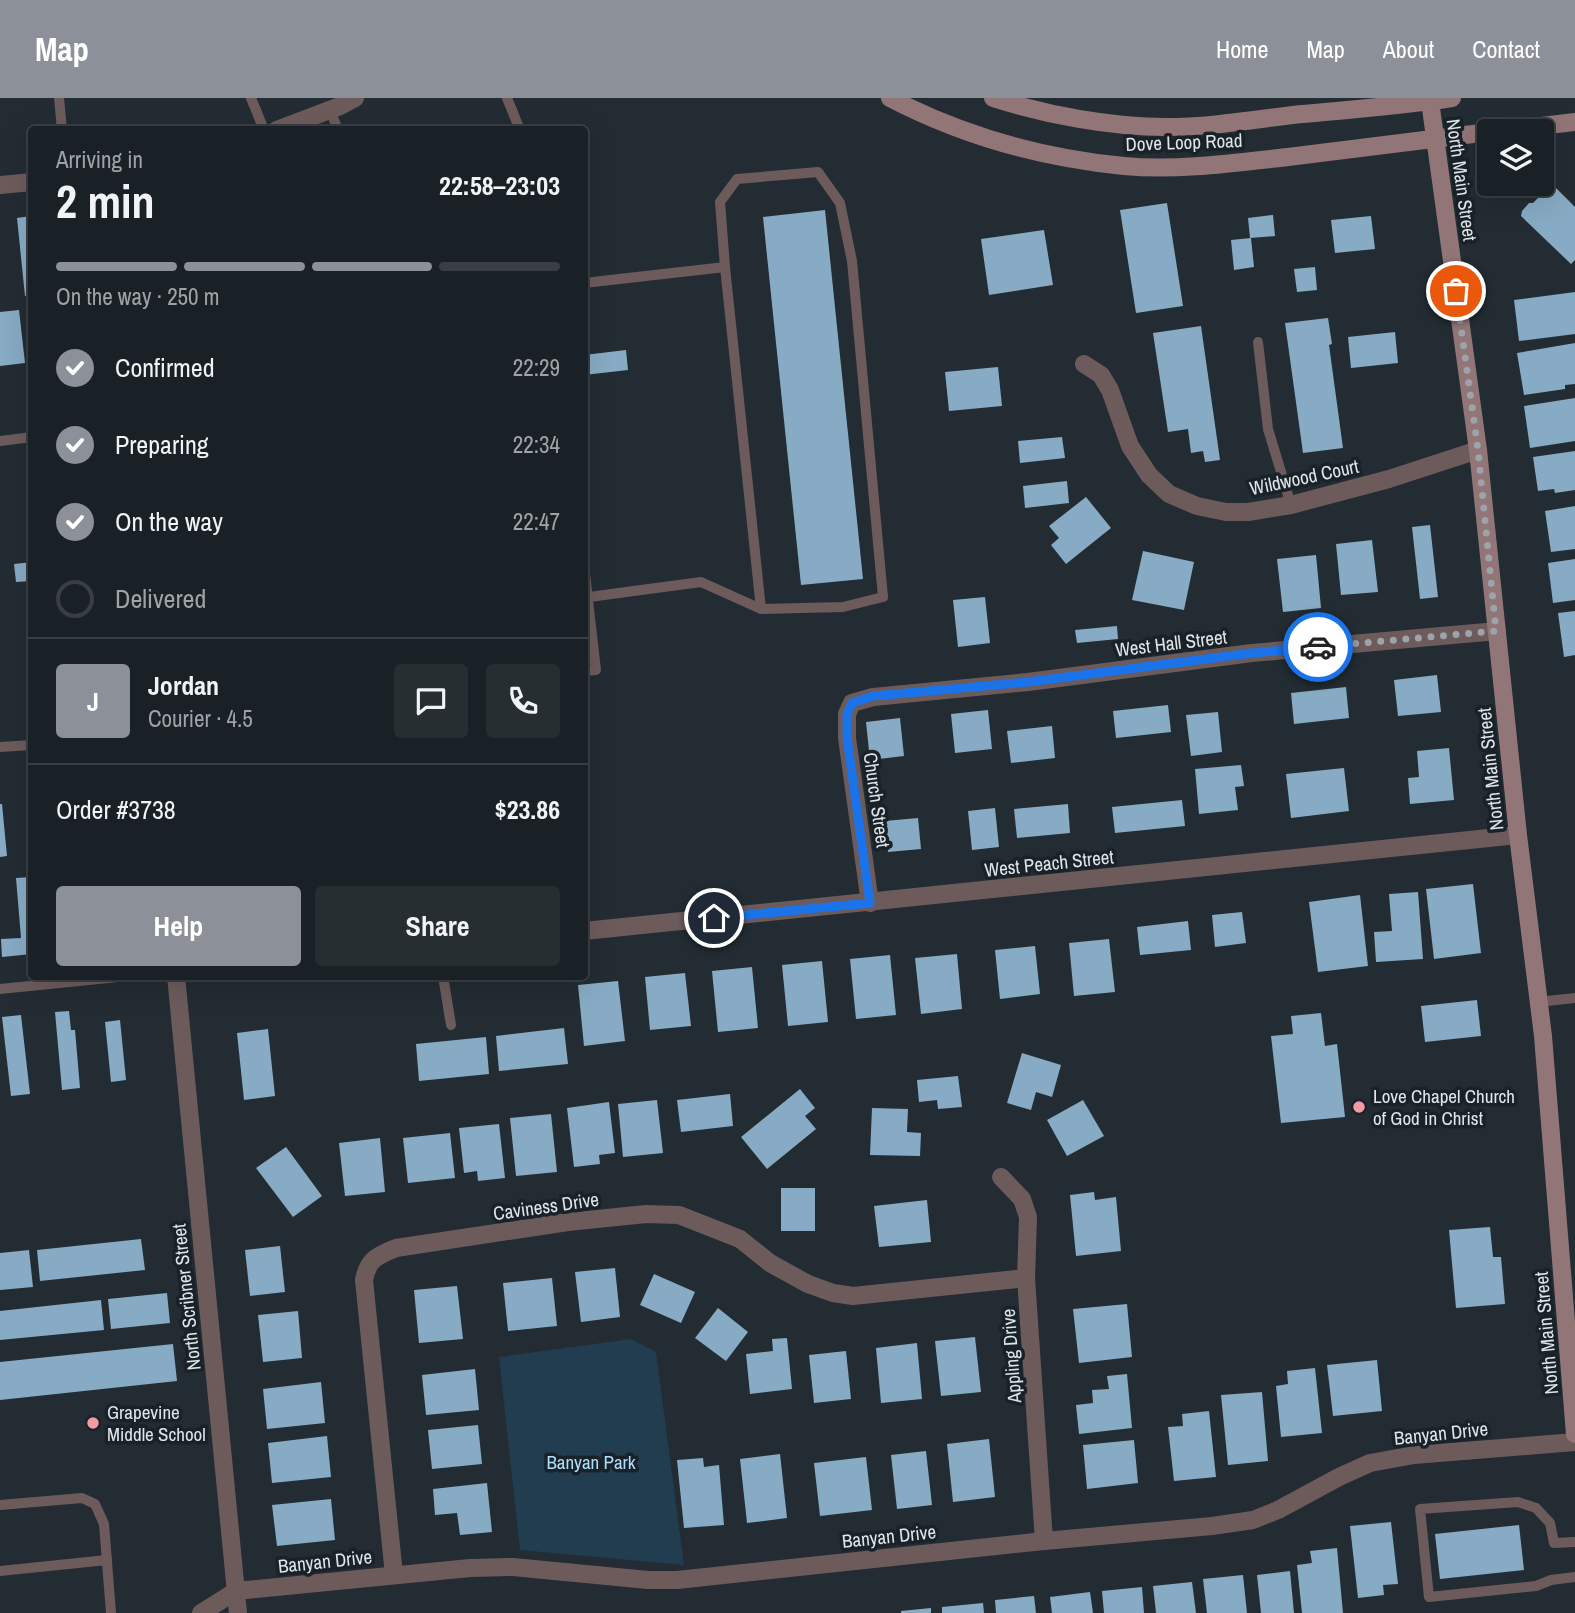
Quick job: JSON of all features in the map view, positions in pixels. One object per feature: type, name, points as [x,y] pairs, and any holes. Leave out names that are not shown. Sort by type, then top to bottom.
[{"type":"main road","name":"Dove Loop Road","points":[[890,98],[995,142],[1034,152],[1125,166],[1203,166],[1477,134]]},
{"type":"main road","name":"Dove Loop Road","points":[[993,98],[1042,112],[1165,127],[1209,125],[1452,98]]},
{"type":"main road","name":"North Main Street","points":[[1430,100],[1478,450],[1518,835],[1543,1044],[1575,1434]]},
{"type":"main road","points":[[1554,124],[1575,122]]},
{"type":"street","points":[[288,126],[355,98]]},
{"type":"street","points":[[0,185],[28,182]]},
{"type":"street","name":"Wildwood Court","points":[[1084,364],[1101,375],[1110,390],[1130,446],[1149,475],[1169,494],[1197,506],[1226,512],[1248,512],[1291,505],[1389,480],[1478,450]]},
{"type":"street","name":"West Hall Street","points":[[852,703],[873,696],[1028,682],[1252,653],[1496,631]]},
{"type":"street","name":"Church Street","points":[[852,703],[847,714],[847,738],[870,903]]},
{"type":"street","name":"West Peach Street","points":[[588,931],[1518,835]]},
{"type":"street","name":"North Scribner Street","points":[[176,980],[238,1613]]},
{"type":"street","name":"Appling Drive","points":[[1002,1177],[1022,1199],[1028,1217],[1026,1278],[1044,1541]]},
{"type":"street","name":"Caviness Drive","points":[[394,1575],[364,1280],[367,1266],[378,1255],[396,1248],[568,1222],[646,1214],[679,1214],[740,1239],[770,1263],[808,1284],[833,1293],[853,1296],[1026,1278]]},
{"type":"street","name":"Banyan Drive","points":[[201,1613],[236,1591],[470,1568],[513,1567],[648,1580],[677,1580],[1212,1526],[1253,1520],[1370,1463],[1414,1455],[1575,1442]]},
{"type":"lane","points":[[59,98],[62,126]]},
{"type":"lane","points":[[251,98],[262,126]]},
{"type":"lane","points":[[507,98],[518,126]]},
{"type":"lane","points":[[330,110],[336,126]]},
{"type":"lane","points":[[589,597],[701,582],[761,609],[843,607],[883,597],[852,261],[840,203],[818,172],[737,179],[720,202],[761,609]]},
{"type":"lane","points":[[588,284],[725,267]]},
{"type":"lane","points":[[1258,342],[1268,429],[1291,505]]},
{"type":"lane","points":[[0,441],[28,438]]},
{"type":"lane","points":[[588,591],[596,670],[588,671]]},
{"type":"lane","points":[[0,747],[28,745]]},
{"type":"lane","points":[[0,989],[89,980]]},
{"type":"lane","points":[[444,980],[451,1025]]},
{"type":"lane","points":[[1538,1002],[1575,998]]},
{"type":"lane","points":[[0,1505],[82,1498],[95,1504],[104,1524],[111,1613]]},
{"type":"lane","points":[[1575,1542],[1554,1543],[1550,1523],[1535,1508],[1518,1502],[1420,1509],[1429,1597],[1536,1586],[1550,1580],[1575,1577]]},
{"type":"lane","points":[[0,1571],[107,1560]]},
{"type":"green space","name":"Banyan Park","points":[[631,1339],[656,1352],[684,1565],[520,1550],[499,1357]]},
{"type":"building","points":[[1554,186],[1575,207],[1575,260],[1571,264],[1521,216],[1529,203],[1533,203],[1540,196],[1554,196]]},
{"type":"building","points":[[1167,203],[1183,306],[1136,313],[1120,210]]},
{"type":"building","points":[[825,210],[863,579],[801,585],[763,217]]},
{"type":"building","points":[[1273,215],[1275,236],[1250,238],[1248,218]]},
{"type":"building","points":[[28,216],[28,296],[25,296],[17,218]]},
{"type":"building","points":[[1371,216],[1375,249],[1335,253],[1331,220]]},
{"type":"building","points":[[1044,230],[1053,285],[989,295],[981,239]]},
{"type":"building","points":[[1251,238],[1254,267],[1234,270],[1231,240]]},
{"type":"building","points":[[1315,267],[1317,290],[1297,292],[1294,269]]},
{"type":"building","points":[[1575,292],[1575,334],[1519,341],[1514,300]]},
{"type":"building","points":[[19,310],[25,363],[0,366],[0,312]]},
{"type":"building","points":[[1328,318],[1332,344],[1329,345],[1343,448],[1303,453],[1285,323]]},
{"type":"building","points":[[1201,326],[1220,460],[1205,462],[1203,451],[1191,453],[1188,429],[1168,432],[1153,333]]},
{"type":"building","points":[[1395,332],[1398,363],[1351,368],[1348,337]]},
{"type":"building","points":[[1575,343],[1575,384],[1565,385],[1565,389],[1524,395],[1517,353]]},
{"type":"building","points":[[626,350],[628,370],[588,375],[588,355]]},
{"type":"building","points":[[998,367],[1002,406],[949,411],[945,372]]},
{"type":"building","points":[[1575,398],[1575,441],[1530,448],[1524,406]]},
{"type":"building","points":[[1062,437],[1065,458],[1020,463],[1018,441]]},
{"type":"building","points":[[1575,451],[1575,490],[1555,493],[1554,489],[1538,491],[1533,457]]},
{"type":"building","points":[[1067,481],[1069,503],[1025,508],[1023,486]]},
{"type":"building","points":[[1086,497],[1111,528],[1066,564],[1051,545],[1059,538],[1049,526]]},
{"type":"building","points":[[1575,506],[1575,549],[1551,552],[1545,511]]},
{"type":"building","points":[[1430,525],[1438,597],[1420,599],[1412,527]]},
{"type":"building","points":[[1372,540],[1378,592],[1341,595],[1336,544]]},
{"type":"building","points":[[1143,551],[1194,562],[1184,610],[1132,600]]},
{"type":"building","points":[[1316,555],[1321,608],[1283,612],[1277,559]]},
{"type":"building","points":[[1575,559],[1575,600],[1553,603],[1548,563]]},
{"type":"building","points":[[28,562],[28,581],[16,582],[14,564]]},
{"type":"building","points":[[985,597],[990,643],[958,647],[953,600]]},
{"type":"building","points":[[1575,611],[1575,655],[1564,657],[1558,613]]},
{"type":"building","points":[[1117,626],[1118,639],[1077,643],[1075,630]]},
{"type":"building","points":[[1437,675],[1441,712],[1398,716],[1394,680]]},
{"type":"building","points":[[1346,687],[1349,718],[1294,724],[1291,693]]},
{"type":"building","points":[[1168,705],[1171,732],[1116,738],[1113,711]]},
{"type":"building","points":[[988,710],[992,749],[955,753],[951,714]]},
{"type":"building","points":[[1218,712],[1222,752],[1191,756],[1186,715]]},
{"type":"building","points":[[900,718],[904,756],[870,760],[866,722]]},
{"type":"building","points":[[1052,726],[1055,758],[1011,763],[1007,731]]},
{"type":"building","points":[[1449,748],[1454,800],[1410,804],[1408,778],[1419,777],[1417,751]]},
{"type":"building","points":[[1241,765],[1244,786],[1235,787],[1238,810],[1199,814],[1195,769]]},
{"type":"building","points":[[1344,768],[1349,811],[1291,818],[1286,774]]},
{"type":"building","points":[[1182,800],[1185,826],[1115,833],[1112,807]]},
{"type":"building","points":[[0,804],[7,856],[0,857]]},
{"type":"building","points":[[1068,804],[1070,833],[1017,838],[1014,809]]},
{"type":"building","points":[[995,808],[999,847],[972,850],[968,811]]},
{"type":"building","points":[[918,818],[921,849],[888,852],[885,821]]},
{"type":"building","points":[[28,877],[28,954],[2,957],[1,939],[21,938],[16,878]]},
{"type":"building","points":[[1473,884],[1481,953],[1434,959],[1426,889]]},
{"type":"building","points":[[1418,892],[1423,959],[1376,962],[1374,932],[1392,931],[1389,894]]},
{"type":"building","points":[[1360,895],[1368,966],[1318,972],[1309,902]]},
{"type":"building","points":[[1242,912],[1246,943],[1215,947],[1212,915]]},
{"type":"building","points":[[1188,921],[1191,950],[1140,955],[1137,927]]},
{"type":"building","points":[[1109,939],[1115,992],[1074,996],[1069,943]]},
{"type":"building","points":[[1035,946],[1040,994],[1000,999],[995,950]]},
{"type":"building","points":[[957,954],[962,1009],[921,1014],[915,958]]},
{"type":"building","points":[[890,955],[896,1015],[856,1019],[850,959]]},
{"type":"building","points":[[822,961],[828,1022],[788,1026],[782,965]]},
{"type":"building","points":[[752,967],[758,1028],[718,1032],[712,971]]},
{"type":"building","points":[[685,973],[691,1026],[650,1030],[645,977]]},
{"type":"building","points":[[618,981],[625,1041],[584,1046],[578,985]]},
{"type":"building","points":[[1477,1000],[1481,1036],[1425,1042],[1421,1006]]},
{"type":"building","points":[[69,1011],[71,1030],[75,1030],[80,1088],[62,1090],[55,1012]]},
{"type":"building","points":[[1321,1013],[1325,1046],[1337,1044],[1345,1117],[1281,1123],[1271,1036],[1293,1034],[1291,1016]]},
{"type":"building","points":[[21,1015],[30,1094],[11,1096],[2,1017]]},
{"type":"building","points":[[120,1020],[126,1080],[111,1082],[105,1022]]},
{"type":"building","points":[[564,1028],[568,1064],[499,1071],[496,1036]]},
{"type":"building","points":[[268,1029],[275,1096],[244,1100],[237,1033]]},
{"type":"building","points":[[486,1037],[489,1074],[419,1081],[416,1044]]},
{"type":"building","points":[[1022,1053],[1061,1065],[1052,1097],[1036,1092],[1031,1110],[1007,1103]]},
{"type":"building","points":[[958,1076],[962,1107],[938,1109],[937,1100],[919,1102],[917,1080]]},
{"type":"building","points":[[800,1089],[815,1108],[805,1116],[816,1129],[767,1169],[741,1137]]},
{"type":"building","points":[[730,1094],[733,1126],[681,1132],[677,1100]]},
{"type":"building","points":[[657,1100],[663,1153],[623,1157],[618,1104]]},
{"type":"building","points":[[1083,1100],[1104,1136],[1067,1156],[1047,1120]]},
{"type":"building","points":[[609,1102],[615,1153],[599,1155],[600,1164],[574,1167],[567,1108]]},
{"type":"building","points":[[872,1108],[908,1109],[907,1132],[921,1133],[920,1156],[870,1155]]},
{"type":"building","points":[[551,1114],[557,1172],[516,1176],[510,1118]]},
{"type":"building","points":[[499,1124],[505,1178],[478,1181],[477,1171],[464,1173],[459,1128]]},
{"type":"building","points":[[450,1133],[455,1178],[408,1183],[403,1138]]},
{"type":"building","points":[[380,1138],[385,1192],[345,1196],[339,1143]]},
{"type":"building","points":[[286,1147],[322,1196],[293,1217],[256,1168]]},
{"type":"building","points":[[781,1188],[815,1188],[815,1231],[781,1231]]},
{"type":"building","points":[[1094,1192],[1095,1200],[1116,1197],[1121,1251],[1076,1256],[1070,1195]]},
{"type":"building","points":[[927,1200],[931,1242],[879,1247],[874,1206]]},
{"type":"building","points":[[1490,1227],[1493,1257],[1501,1257],[1505,1304],[1456,1308],[1449,1230]]},
{"type":"building","points":[[141,1239],[145,1270],[40,1281],[37,1250]]},
{"type":"building","points":[[280,1246],[285,1292],[250,1296],[245,1250]]},
{"type":"building","points":[[29,1250],[33,1287],[0,1290],[0,1253]]},
{"type":"building","points":[[615,1268],[620,1317],[581,1322],[575,1272]]},
{"type":"building","points":[[654,1274],[695,1292],[681,1323],[640,1305]]},
{"type":"building","points":[[552,1278],[557,1326],[508,1331],[503,1283]]},
{"type":"building","points":[[457,1286],[463,1339],[419,1343],[414,1290]]},
{"type":"building","points":[[167,1293],[170,1323],[111,1329],[108,1299]]},
{"type":"building","points":[[101,1300],[104,1330],[0,1340],[0,1311]]},
{"type":"building","points":[[1127,1304],[1132,1357],[1079,1363],[1073,1309]]},
{"type":"building","points":[[718,1308],[748,1332],[726,1361],[695,1338]]},
{"type":"building","points":[[298,1311],[302,1358],[263,1362],[258,1315]]},
{"type":"building","points":[[975,1337],[981,1392],[941,1396],[935,1341]]},
{"type":"building","points":[[787,1338],[792,1389],[750,1394],[746,1354],[773,1351],[772,1339]]},
{"type":"building","points":[[917,1343],[922,1399],[881,1403],[876,1348]]},
{"type":"building","points":[[173,1344],[177,1381],[0,1400],[0,1362]]},
{"type":"building","points":[[846,1351],[851,1399],[814,1403],[809,1355]]},
{"type":"building","points":[[1377,1360],[1382,1411],[1333,1416],[1327,1365]]},
{"type":"building","points":[[1315,1368],[1322,1433],[1281,1437],[1276,1386],[1288,1384],[1287,1371]]},
{"type":"building","points":[[475,1369],[479,1410],[426,1415],[422,1375]]},
{"type":"building","points":[[1127,1374],[1132,1428],[1079,1434],[1076,1405],[1093,1403],[1092,1390],[1109,1389],[1107,1376]]},
{"type":"building","points":[[321,1382],[325,1423],[267,1429],[263,1389]]},
{"type":"building","points":[[1262,1392],[1268,1461],[1228,1465],[1221,1395]]},
{"type":"building","points":[[1209,1411],[1216,1477],[1174,1481],[1168,1427],[1183,1426],[1182,1414]]},
{"type":"building","points":[[478,1425],[482,1464],[432,1469],[428,1430]]},
{"type":"building","points":[[327,1436],[331,1477],[272,1483],[268,1443]]},
{"type":"building","points":[[989,1439],[995,1497],[953,1502],[947,1444]]},
{"type":"building","points":[[1134,1440],[1138,1483],[1087,1489],[1083,1445]]},
{"type":"building","points":[[926,1451],[932,1505],[897,1509],[891,1455]]},
{"type":"building","points":[[780,1454],[787,1518],[747,1523],[740,1459]]},
{"type":"building","points":[[866,1457],[872,1510],[820,1516],[814,1463]]},
{"type":"building","points":[[703,1458],[704,1467],[719,1465],[724,1525],[684,1528],[677,1460]]},
{"type":"building","points":[[487,1483],[492,1532],[460,1535],[457,1513],[435,1515],[433,1489]]},
{"type":"building","points":[[331,1499],[335,1540],[277,1546],[272,1505]]},
{"type":"building","points":[[1391,1522],[1398,1584],[1383,1585],[1384,1595],[1358,1598],[1350,1526]]},
{"type":"building","points":[[1519,1525],[1524,1570],[1440,1579],[1435,1534]]},
{"type":"building","points":[[1337,1548],[1343,1613],[1302,1613],[1297,1565],[1312,1563],[1310,1551]]},
{"type":"building","points":[[1290,1571],[1294,1613],[1261,1613],[1257,1575]]},
{"type":"building","points":[[1243,1575],[1247,1613],[1207,1613],[1203,1579]]},
{"type":"building","points":[[1192,1582],[1196,1613],[1156,1613],[1153,1586]]},
{"type":"building","points":[[1142,1587],[1144,1613],[1104,1613],[1102,1591]]},
{"type":"building","points":[[1090,1592],[1093,1613],[1052,1613],[1050,1597]]},
{"type":"building","points":[[1034,1596],[1036,1613],[996,1613],[995,1600]]},
{"type":"building","points":[[983,1603],[984,1613],[942,1613],[942,1607]]},
{"type":"building","points":[[931,1608],[931,1613],[901,1613],[901,1611]]},
{"type":"way so far","points":[[1318,647],[1496,631],[1478,450],[1456,291]]},
{"type":"place","name":"Love Chapel Church of God in Christ","points":[[1359,1107]]},
{"type":"place","name":"Grapevine Middle School","points":[[93,1423]]},
{"type":"route","points":[[714,918],[870,903],[847,738],[847,714],[852,703],[873,696],[1028,682],[1318,647]]}]
